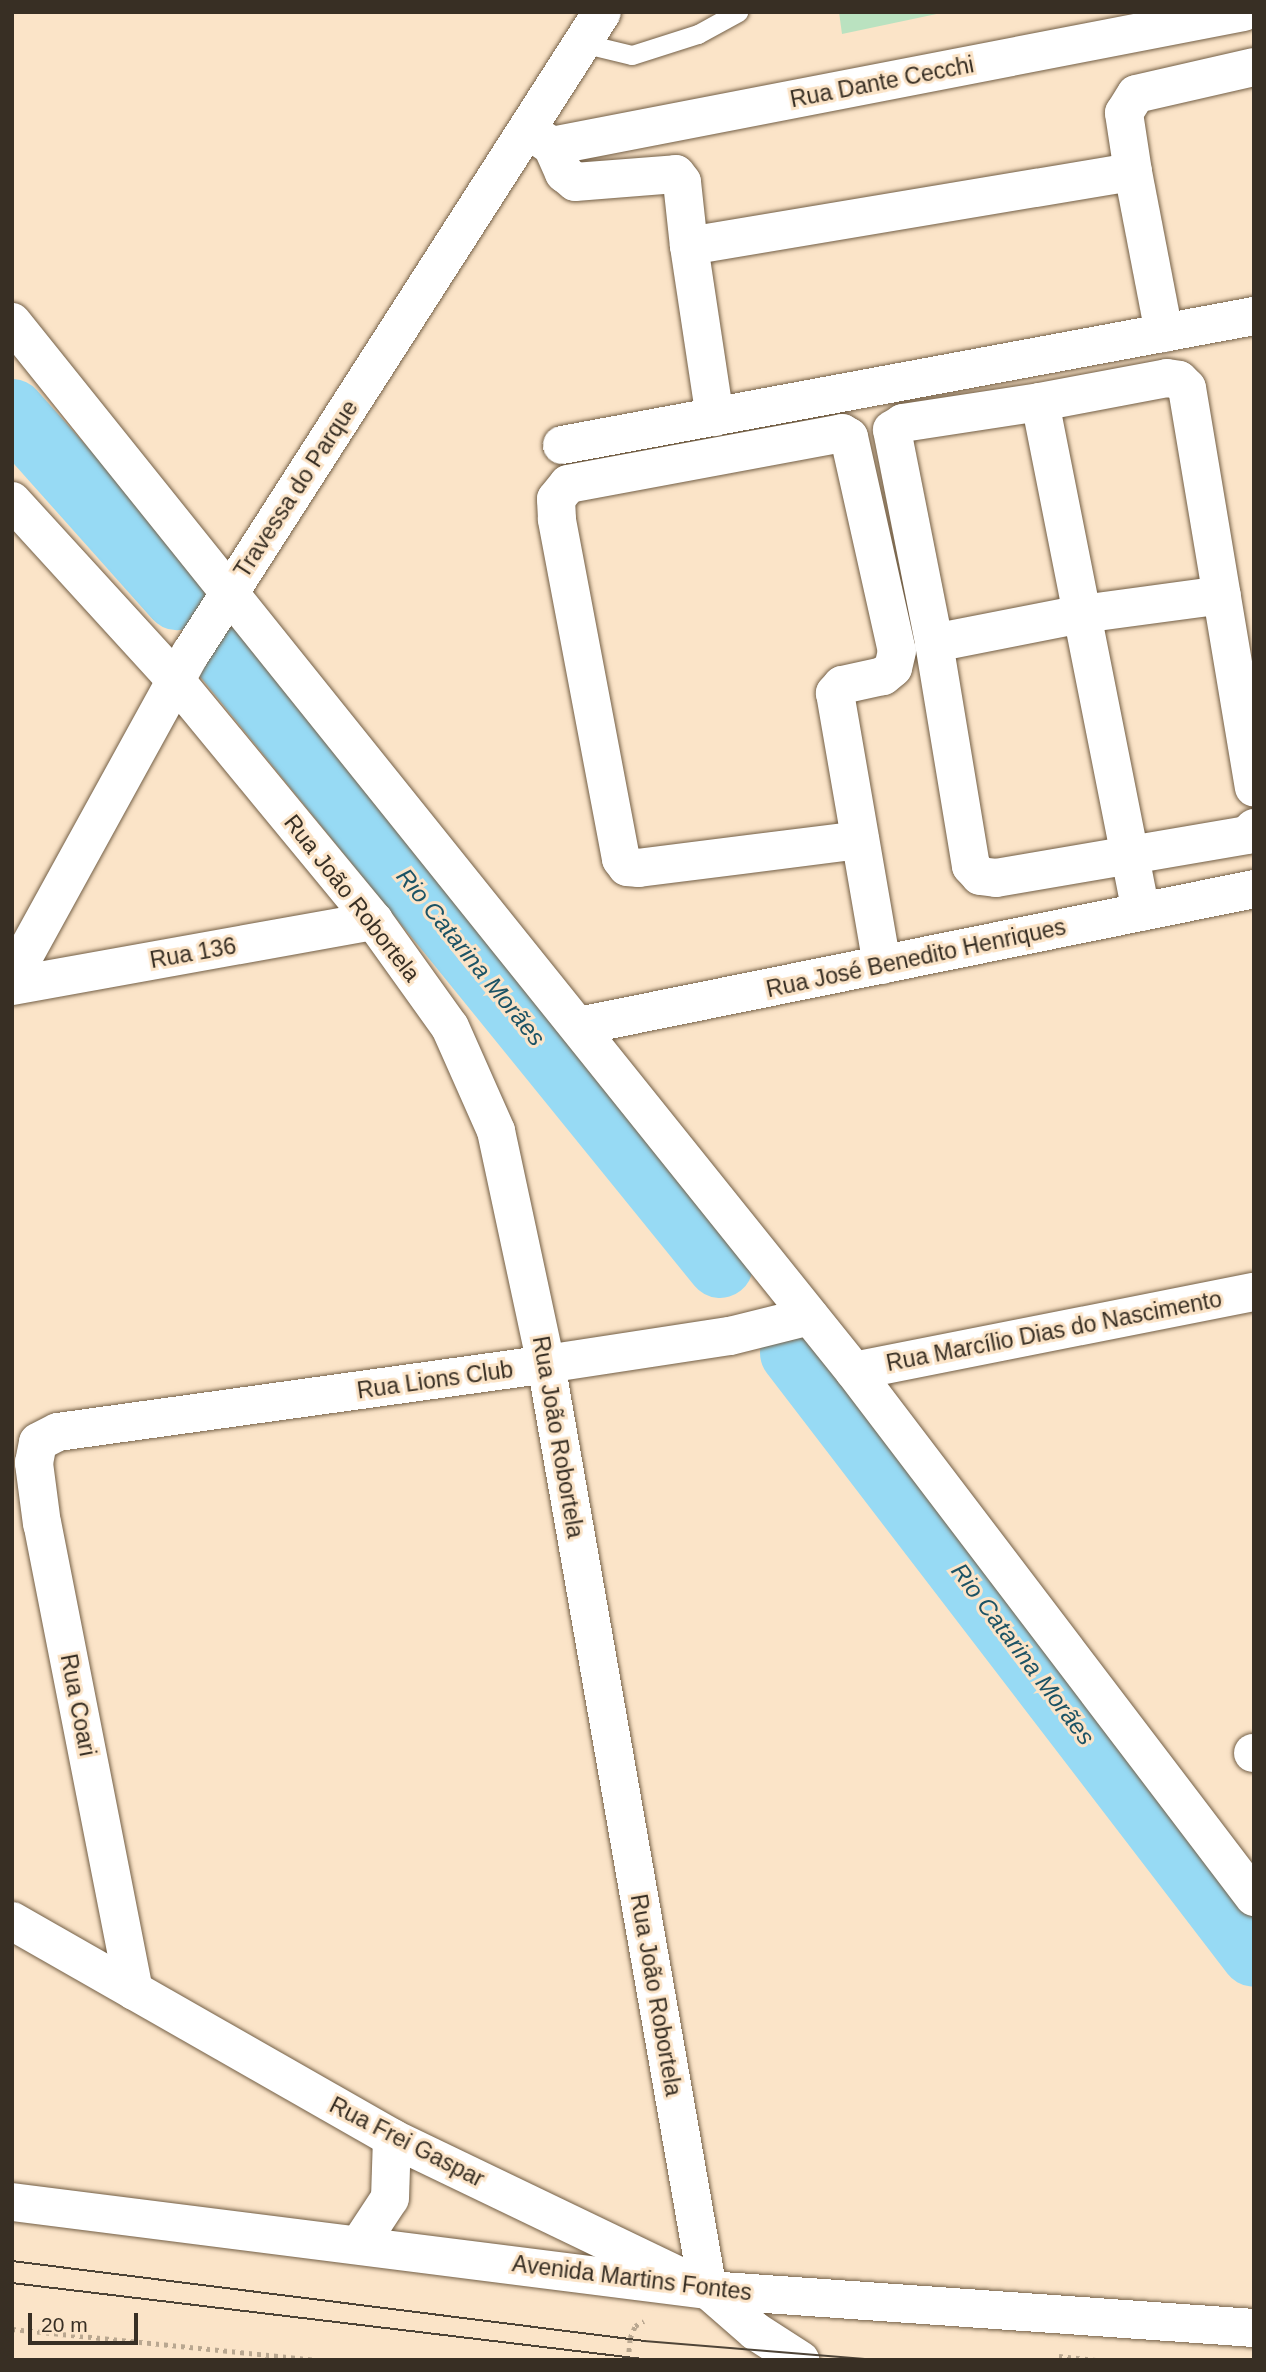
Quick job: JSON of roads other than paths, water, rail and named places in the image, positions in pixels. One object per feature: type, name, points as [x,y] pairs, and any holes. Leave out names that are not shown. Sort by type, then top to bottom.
[{"type":"street","name":"Rua Dante Cecchi","points":[[539,137],[1243,12]]},
{"type":"street","name":"Travessa do Parque","points":[[12,978],[184,667],[223,602],[539,137],[592,28]]},
{"type":"street","points":[[1164,333],[1124,113],[1136,94],[1254,67]]},
{"type":"street","points":[[539,137],[564,173],[575,181],[676,174],[682,181],[715,417]]},
{"type":"street","points":[[689,246],[1133,172]]},
{"type":"street","points":[[562,445],[1254,316]]},
{"type":"street","points":[[12,322],[223,602],[579,1026],[797,1320],[854,1371],[1254,1898]]},
{"type":"street","points":[[1254,787],[1187,387],[1179,380],[1167,378],[1040,402],[903,423],[892,430],[934,643],[971,866],[980,876],[996,878],[1129,853],[1247,835],[1254,828]]},
{"type":"street","points":[[1040,402],[1141,912]]},
{"type":"street","points":[[860,840],[639,868],[627,867],[621,859],[557,519],[556,499],[568,484],[842,433],[849,437],[897,651],[893,668],[883,676],[842,685],[835,693],[882,965]]},
{"type":"street","name":"Rua João Robortela","points":[[12,501],[184,667],[374,920],[450,1027],[496,1131],[546,1364],[708,2290]]},
{"type":"street","points":[[934,643],[1082,614],[1222,595]]},
{"type":"street","name":"Rua José Benedito Henriques","points":[[579,1026],[1254,889]]},
{"type":"street","name":"Rua 136","points":[[12,986],[374,920]]},
{"type":"street","name":"Rua Marcílio Dias do Nascimento","points":[[854,1371],[1254,1292]]},
{"type":"street","name":"Rua Lions Club","points":[[58,1432],[546,1364],[730,1336],[797,1320]]},
{"type":"street","name":"Rua Coari","points":[[58,1432],[38,1442],[27,1514],[134,1991]]},
{"type":"street","name":"Rua Frei Gaspar","points":[[12,1921],[392,2138],[708,2290],[755,2331],[800,2360]]},
{"type":"street","points":[[359,2245],[390,2198],[392,2138]]},
{"type":"street","name":"Avenida Martins Fontes","points":[[12,2202],[708,2290],[1254,2328]]},
{"type":"lane","points":[[592,28],[632,55],[698,34],[738,12]]},
{"type":"waterway","name":"Rio Catarina Morães","points":[[12,412],[177,597]]},
{"type":"waterway","name":"Rio Catarina Morães","points":[[221,650],[720,1265]]},
{"type":"waterway","name":"Rio Catarina Morães","points":[[793,1353],[1254,1954]]},
{"type":"tram line","points":[[12,2261],[645,2341],[876,2360]]},
{"type":"tram line","points":[[12,2283],[651,2360]]}]
